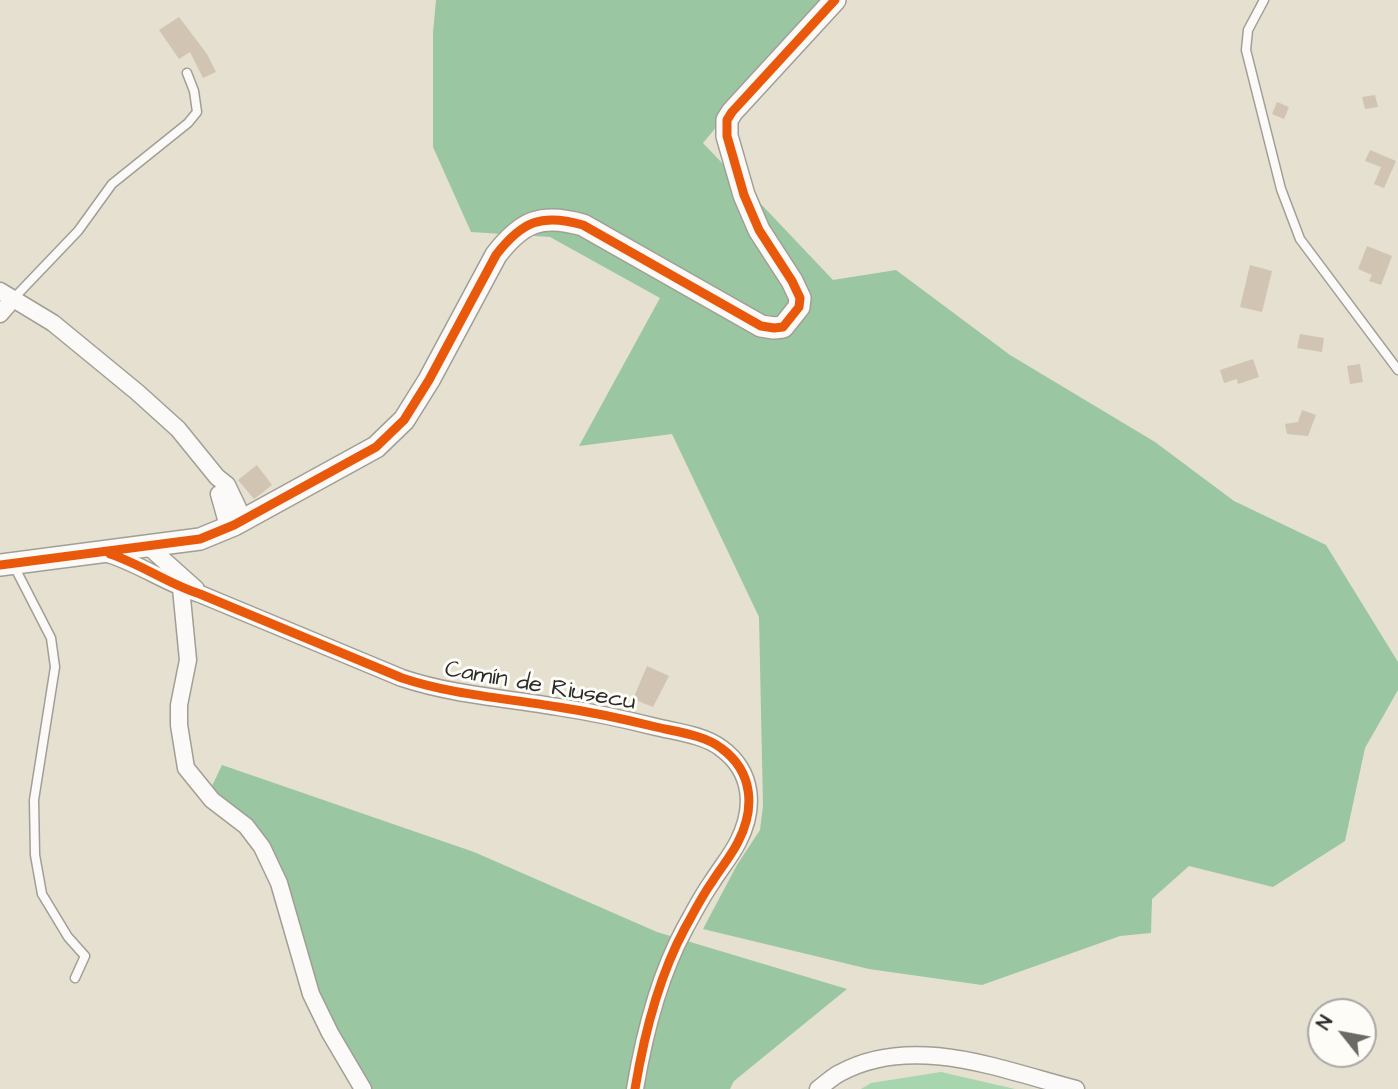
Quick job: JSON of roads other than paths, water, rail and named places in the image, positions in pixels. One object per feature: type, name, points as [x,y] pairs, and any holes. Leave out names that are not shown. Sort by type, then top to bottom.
[{"type":"street","points":[[6,564],[192,541],[234,525],[376,447],[404,420],[429,380],[496,255],[506,242],[523,228],[539,220],[558,218],[583,225],[761,326],[783,327],[799,307],[800,298],[759,230],[744,195],[726,127],[732,112],[835,0]]},
{"type":"street","points":[[0,314],[7,295],[54,323],[137,392],[178,429],[217,477],[227,485],[238,508],[234,525]]},
{"type":"street","points":[[217,477],[226,519],[234,525]]},
{"type":"street","points":[[219,494],[215,511],[178,561],[188,660],[179,705],[179,725],[186,768],[212,800],[246,826],[262,847],[279,883],[311,994],[363,1089]]},
{"type":"street","points":[[149,547],[147,558],[160,576]]},
{"type":"street","name":"Camín de Riusecu","points":[[149,547],[182,582],[200,594],[402,678],[434,689],[558,707],[702,738],[719,746],[731,756],[742,774],[750,796],[747,822],[736,846],[683,931],[662,982],[635,1089]]},
{"type":"street","name":"Camín de Riusecu","points":[[103,552],[160,576],[182,582]]},
{"type":"street","points":[[818,1089],[839,1073],[868,1061],[907,1055],[964,1060],[1076,1089]]},
{"type":"lane","points":[[1264,0],[1248,30],[1246,50],[1281,189],[1300,239],[1398,370]]},
{"type":"lane","points":[[7,295],[78,231],[112,184],[188,123],[197,112],[194,91],[187,73]]},
{"type":"lane","points":[[6,564],[51,638],[55,667],[34,800],[35,855],[42,894],[68,937],[85,956],[75,978]]}]
